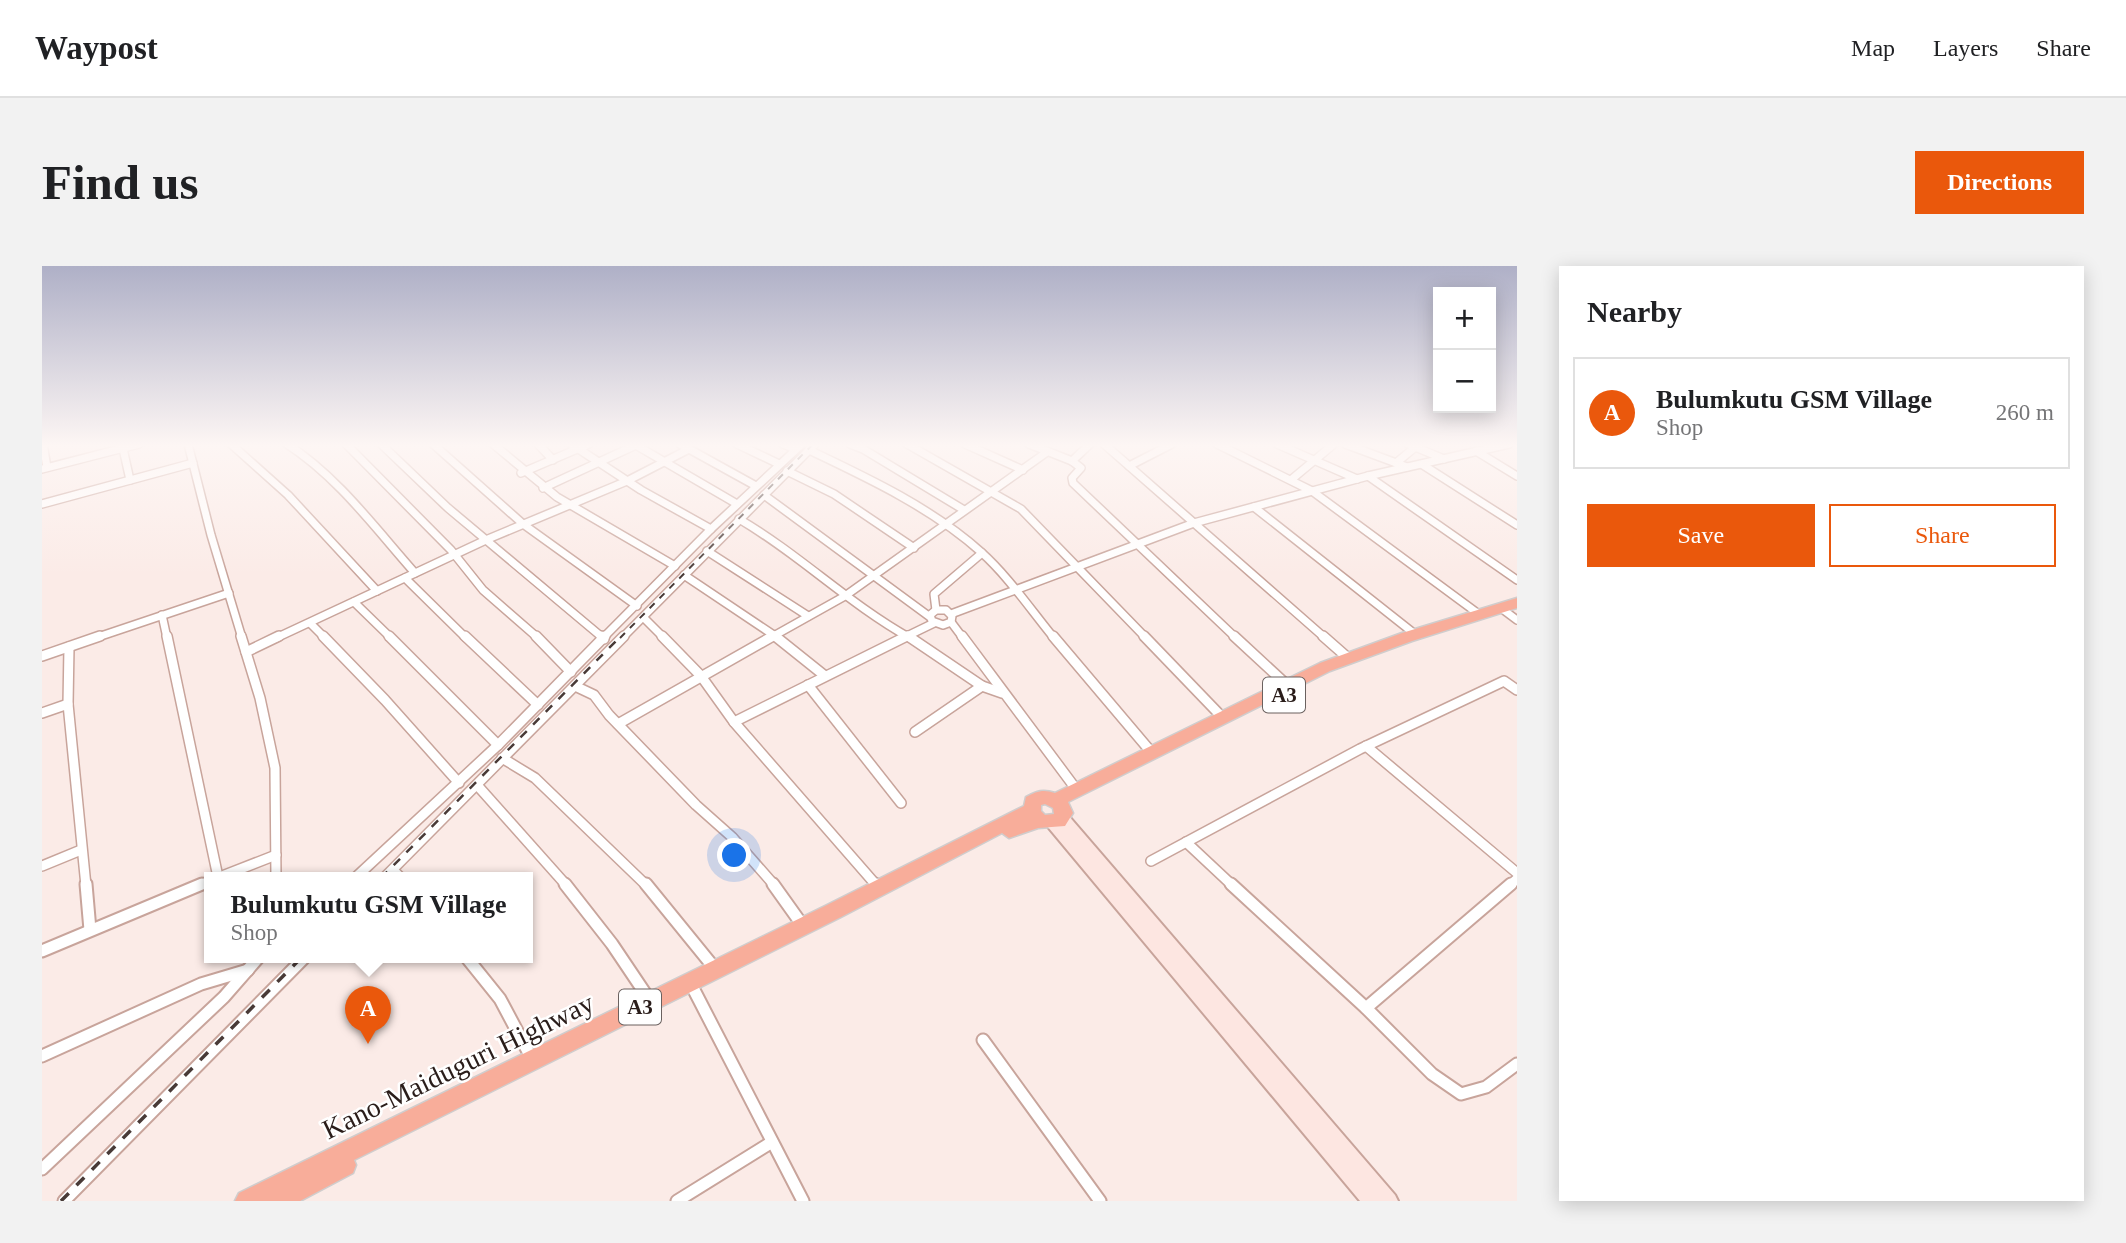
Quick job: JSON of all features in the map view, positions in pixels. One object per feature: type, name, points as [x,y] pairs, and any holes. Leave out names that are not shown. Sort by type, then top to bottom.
[{"type":"highway","name":"Kano-Maiduguri Highway","points":[[276,1201],[694,990],[836,914],[1051,813],[1076,789],[1287,685],[1348,658],[1416,635],[1480,615],[1512,611]]},
{"type":"highway","name":"Kano-Maiduguri Highway","points":[[247,1201],[803,926],[836,914],[879,888],[1051,813],[1331,672],[1512,611]]},
{"type":"street","points":[[42,504],[102,488]]},
{"type":"street","points":[[199,488],[260,698],[275,768],[276,872]]},
{"type":"street","points":[[280,488],[377,591]]},
{"type":"street","points":[[340,488],[415,573]]},
{"type":"street","points":[[388,488],[454,555],[483,590],[538,638],[571,672]]},
{"type":"street","points":[[427,488],[604,639]]},
{"type":"street","points":[[482,488],[523,524],[637,606]]},
{"type":"street","points":[[543,488],[569,506],[675,566]]},
{"type":"street","points":[[246,652],[488,539],[612,488]]},
{"type":"street","points":[[639,488],[711,529]]},
{"type":"street","points":[[708,488],[737,504]]},
{"type":"street","points":[[362,872],[498,745],[754,488]]},
{"type":"street","points":[[396,872],[502,758],[771,488]]},
{"type":"street","points":[[821,488],[914,548]]},
{"type":"street","points":[[880,488],[982,553],[1152,752]]},
{"type":"street","points":[[927,488],[964,510]]},
{"type":"street","points":[[984,488],[1021,509],[1222,718]]},
{"type":"street","points":[[618,724],[845,596],[998,488]]},
{"type":"street","points":[[1078,488],[1287,685]]},
{"type":"street","points":[[1153,488],[1348,658]]},
{"type":"street","points":[[1306,488],[1480,615]]},
{"type":"street","points":[[764,495],[932,620],[943,625],[951,618],[1013,590],[1194,523],[1325,488]]},
{"type":"street","points":[[1383,488],[1517,580]]},
{"type":"street","points":[[1458,488],[1517,525]]},
{"type":"street","points":[[1254,507],[1416,635]]},
{"type":"street","points":[[739,519],[770,537],[845,596],[901,634],[982,686],[1003,692]]},
{"type":"street","points":[[707,551],[808,617]]},
{"type":"street","points":[[734,722],[907,636],[932,620],[936,610],[934,594],[982,553]]},
{"type":"street","points":[[684,575],[709,589],[776,636],[825,677]]},
{"type":"street","points":[[405,578],[538,705]]},
{"type":"street","points":[[42,656],[229,593]]},
{"type":"street","points":[[354,602],[498,745]]},
{"type":"street","points":[[936,610],[951,618],[1076,789]]},
{"type":"street","points":[[162,615],[216,872]]},
{"type":"street","points":[[644,618],[701,676],[734,722],[879,888]]},
{"type":"street","points":[[310,622],[459,783]]},
{"type":"street","points":[[69,648],[68,704],[90,930]]},
{"type":"street","points":[[1152,861],[1366,746],[1504,681],[1517,690]]},
{"type":"street","points":[[808,685],[901,803]]},
{"type":"street","points":[[575,686],[594,695],[618,724],[741,847],[785,897],[803,926]]},
{"type":"street","points":[[915,732],[982,686]]},
{"type":"street","points":[[42,713],[68,704]]},
{"type":"street","points":[[1366,746],[1517,873]]},
{"type":"street","points":[[502,758],[536,778],[644,882],[716,970]]},
{"type":"street","points":[[477,785],[576,897],[624,957],[651,1002]]},
{"type":"street","points":[[1051,813],[1372,1201]]},
{"type":"street","points":[[1051,813],[1389,1201]]},
{"type":"street","points":[[1186,842],[1366,1008],[1432,1074],[1461,1094],[1486,1087],[1517,1064]]},
{"type":"street","points":[[42,866],[81,850]]},
{"type":"street","points":[[232,872],[276,855]]},
{"type":"street","points":[[1366,1008],[1517,879]]},
{"type":"street","points":[[42,951],[204,883]]},
{"type":"street","points":[[224,997],[255,963]]},
{"type":"street","points":[[42,1168],[261,963]]},
{"type":"street","points":[[64,1201],[298,963]]},
{"type":"street","points":[[471,963],[500,999],[533,1061]]},
{"type":"street","points":[[42,1056],[201,984],[250,970]]},
{"type":"street","points":[[694,990],[803,1201]]},
{"type":"street","points":[[983,1040],[1100,1201]]},
{"type":"street","points":[[677,1201],[772,1142]]},
{"type":"railway","points":[[620,638],[770,488]]},
{"type":"railway","points":[[387,872],[621,636]]},
{"type":"railway","points":[[61,1201],[296,963]]},
{"type":"place","name":"Bulumkutu GSM Village","points":[[368,1044]]}]
